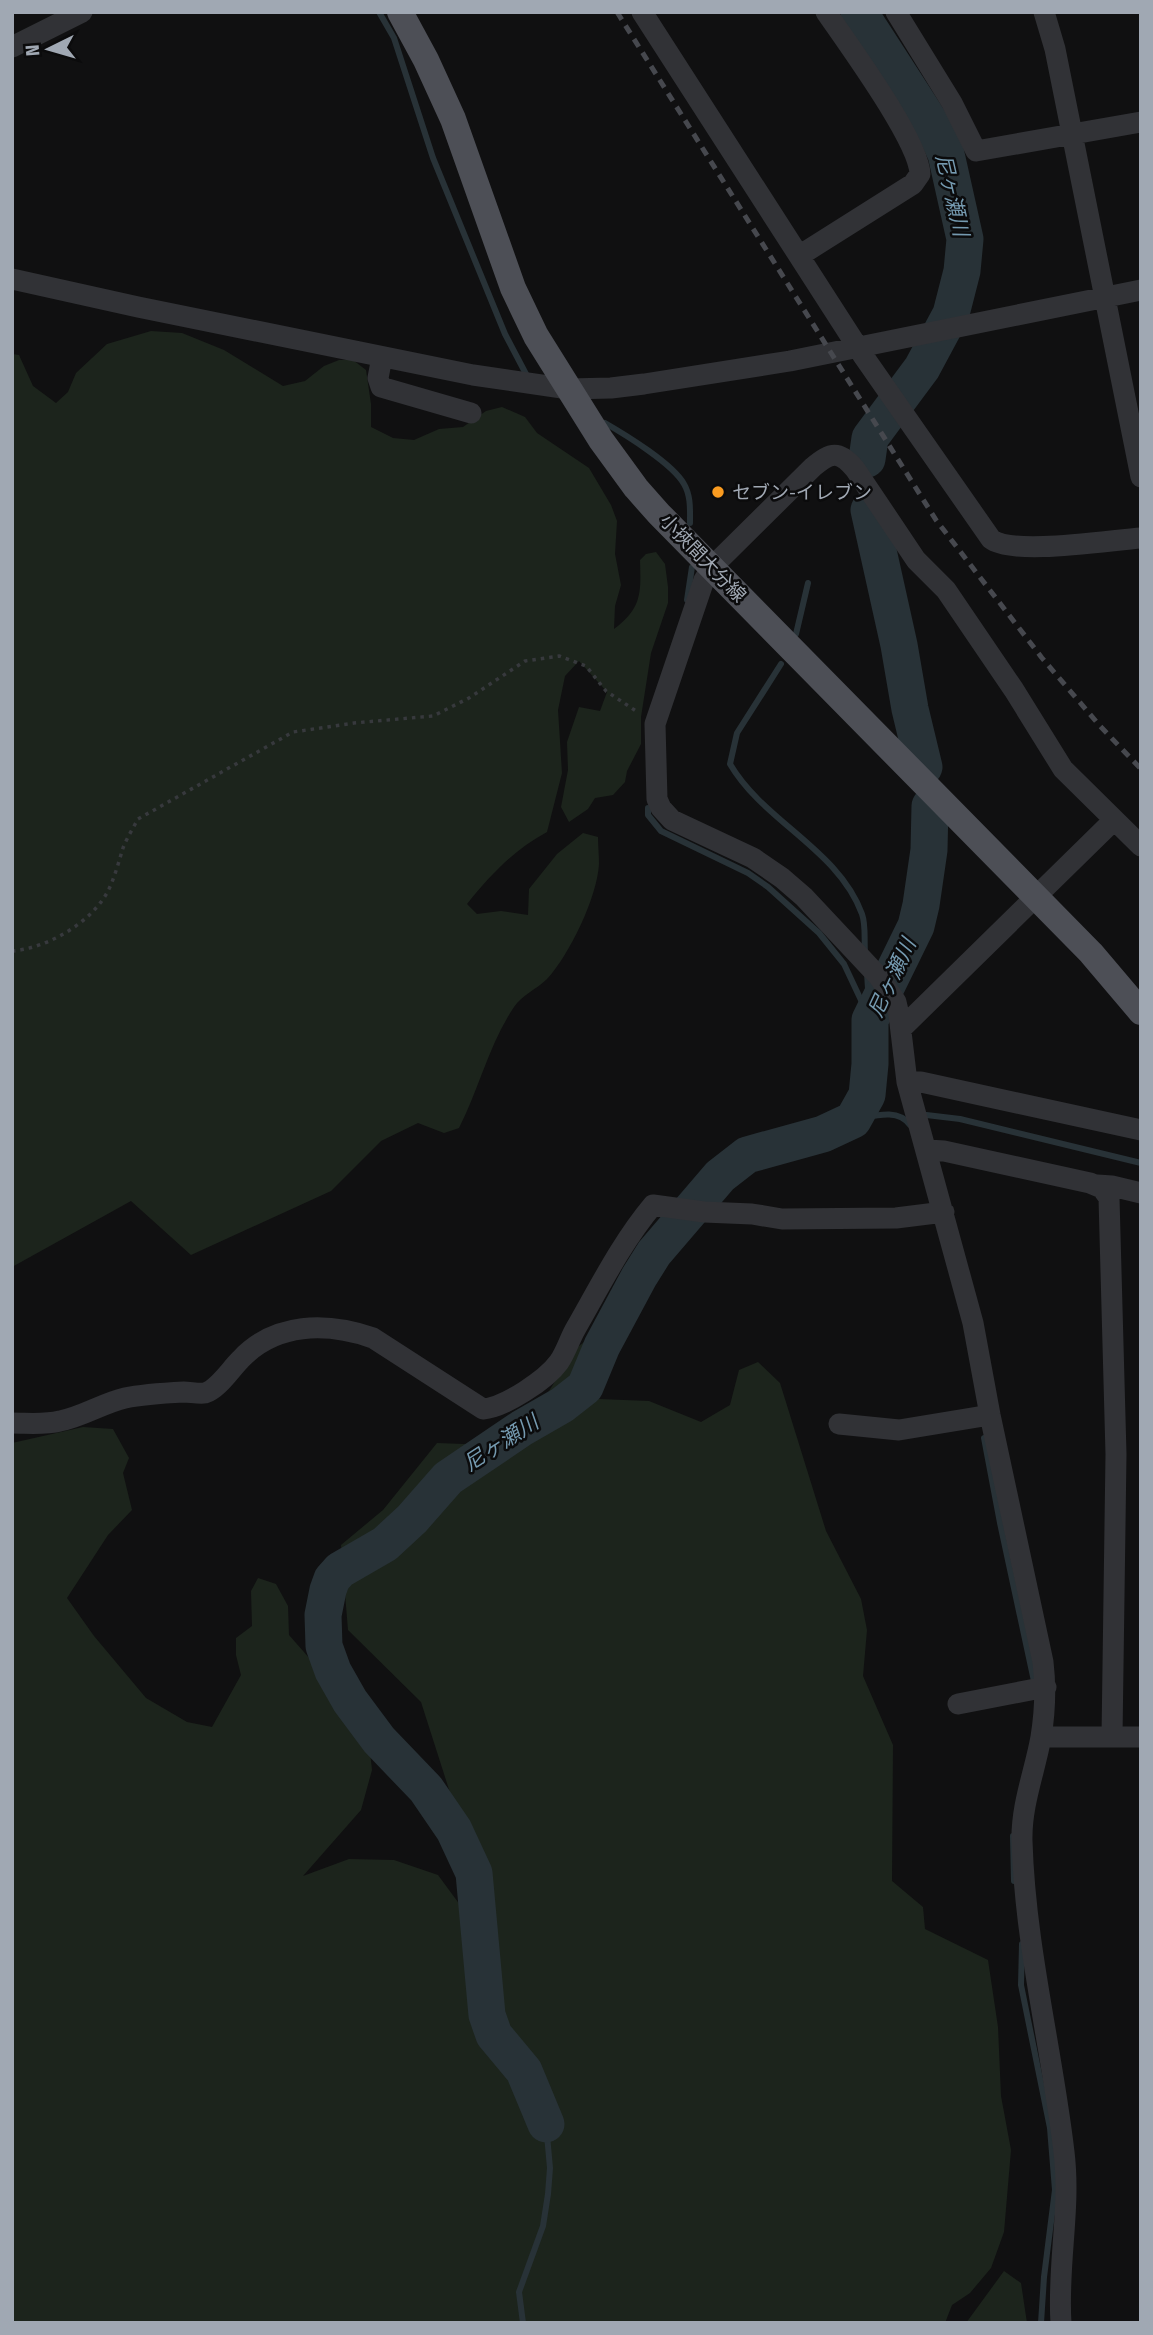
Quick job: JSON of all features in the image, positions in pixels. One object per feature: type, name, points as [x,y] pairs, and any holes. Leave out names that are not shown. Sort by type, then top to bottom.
[{"type":"main road","name":"小挾間大分線","points":[[400,12],[453,119],[521,306],[544,351],[601,440],[636,488],[1108,971],[1141,1012]]},
{"type":"street","points":[[12,47],[82,12]]},
{"type":"street","points":[[642,12],[857,347],[985,533],[997,543],[1024,547],[1141,538]]},
{"type":"street","points":[[799,256],[913,184],[920,174],[918,159],[905,136],[826,12]]},
{"type":"street","points":[[896,12],[939,81],[976,151],[1141,122]]},
{"type":"street","points":[[1044,12],[1055,50],[1141,477]]},
{"type":"street","points":[[12,279],[382,357],[514,383],[569,389],[644,384],[790,361],[1141,290]]},
{"type":"street","points":[[382,357],[378,378],[381,387],[471,413]]},
{"type":"street","points":[[1061,2323],[1066,2191],[1064,2154],[1035,1969],[1022,1839],[1025,1804],[1041,1737],[1046,1687],[1043,1662],[973,1323],[910,1091],[899,1014],[891,993],[804,897],[763,864],[679,824],[661,807],[656,790],[655,724],[704,580],[712,568],[813,467],[831,455],[843,456],[855,469],[916,560],[946,590],[1014,690],[1055,759],[1141,846]]},
{"type":"street","points":[[901,1030],[1114,820]]},
{"type":"street","points":[[910,1091],[921,1082],[1141,1130]]},
{"type":"street","points":[[928,1150],[944,1151],[1097,1185],[1141,1192]]},
{"type":"street","points":[[1097,1185],[1107,1192],[1110,1203],[1115,1454],[1112,1737]]},
{"type":"street","points":[[12,1423],[45,1424],[63,1421],[124,1398],[204,1393],[213,1388],[248,1351],[274,1334],[300,1328],[328,1328],[373,1338],[483,1409],[494,1408],[544,1378],[560,1360],[571,1336],[635,1227],[653,1205],[809,1220],[896,1218],[944,1212]]},
{"type":"street","points":[[839,1424],[899,1430],[990,1415]]},
{"type":"street","points":[[958,1704],[1046,1687]]},
{"type":"street","points":[[1041,1737],[1141,1737]]},
{"type":"path","points":[[12,951],[26,950],[62,935],[98,907],[110,888],[125,844],[138,818],[293,732],[433,716],[469,698],[525,661],[559,656],[586,666],[606,691],[655,724]]},
{"type":"shaded area","points":[[151,331],[182,333],[224,350],[283,386],[305,381],[324,366],[339,360],[353,360],[366,370],[371,427],[393,438],[414,440],[439,429],[463,427],[486,411],[502,407],[525,417],[537,433],[589,468],[611,505],[617,521],[615,554],[621,585],[615,606],[614,629],[635,607],[640,591],[640,560],[646,554],[656,552],[665,564],[668,603],[651,653],[641,717],[641,744],[627,771],[625,782],[613,795],[595,798],[588,809],[569,822],[561,807],[568,770],[567,742],[579,707],[600,711],[607,692],[579,661],[565,676],[558,710],[562,773],[547,832],[504,863],[467,904],[477,914],[501,911],[528,915],[529,889],[557,854],[583,833],[598,837],[597,878],[580,925],[555,969],[543,983],[517,1003],[505,1021],[459,1128],[444,1133],[418,1123],[381,1141],[331,1191],[191,1255],[131,1201],[12,1267],[12,354],[19,355],[33,386],[56,403],[68,392],[76,373],[107,344]]},
{"type":"shaded area","points":[[592,1336],[599,1355],[599,1399],[649,1401],[701,1422],[730,1405],[739,1370],[758,1362],[780,1383],[826,1531],[861,1599],[867,1630],[863,1676],[893,1745],[892,1881],[923,1907],[925,1929],[988,1960],[998,2027],[1001,2096],[1011,2150],[1004,2232],[991,2268],[970,2293],[952,2305],[945,2323],[12,2323],[12,1443],[83,1427],[113,1429],[129,1458],[123,1473],[132,1510],[108,1535],[67,1598],[94,1636],[146,1698],[187,1722],[212,1727],[241,1675],[236,1655],[236,1638],[252,1626],[251,1591],[258,1578],[276,1584],[288,1606],[289,1635],[332,1684],[368,1734],[372,1770],[361,1810],[303,1876],[349,1859],[394,1860],[438,1875],[466,1913],[466,1877],[453,1802],[421,1702],[348,1630],[341,1545],[383,1510],[437,1443],[515,1446],[575,1349]]},
{"type":"shaded area","points":[[1004,2271],[1021,2283],[1027,2323],[966,2323]]},
{"type":"waterway","points":[[379,12],[394,38],[433,158],[505,334],[526,374]]},
{"type":"waterway","name":"尼ヶ瀬川","points":[[859,12],[934,128],[946,154],[965,239],[962,271],[951,314],[922,368],[870,438],[867,459]]},
{"type":"waterway","points":[[605,423],[648,450],[678,476],[688,493],[690,523]]},
{"type":"waterway","name":"尼ヶ瀬川","points":[[869,510],[924,767]]},
{"type":"waterway","points":[[687,600],[692,567]]},
{"type":"waterway","points":[[796,634],[808,583]]},
{"type":"waterway","points":[[781,664],[737,733],[730,764],[762,803],[819,853],[851,891],[863,918],[865,952]]},
{"type":"waterway","name":"尼ヶ瀬川","points":[[546,2124],[524,2071],[494,2035],[487,2015],[474,1873],[454,1830],[426,1789],[379,1740],[350,1701],[333,1671],[324,1646],[323,1615],[328,1590],[332,1579],[340,1570],[385,1544],[412,1519],[448,1478],[522,1428],[562,1405],[585,1387],[602,1346],[654,1253],[720,1176],[747,1155],[823,1134],[853,1120],[867,1095],[870,1020],[916,926],[929,850],[930,806]]},
{"type":"waterway","points":[[648,808],[648,815],[661,831],[748,873],[768,887],[819,933],[844,964],[868,1015]]},
{"type":"waterway","points":[[867,973],[870,1020]]},
{"type":"waterway","points":[[918,1114],[960,1119],[1141,1163]]},
{"type":"waterway","points":[[853,1120],[891,1115],[905,1119],[910,1125]]},
{"type":"waterway","points":[[984,1438],[1034,1681]]},
{"type":"waterway","points":[[1013,1836],[1014,1881]]},
{"type":"waterway","points":[[1022,1944],[1021,1985],[1050,2128],[1055,2190],[1041,2323]]},
{"type":"waterway","points":[[523,2323],[519,2292],[543,2226],[548,2194],[550,2168],[546,2124]]},
{"type":"railway","points":[[617,12],[936,520],[1042,658],[1141,769]]},
{"type":"place","name":"セブン-イレブン","points":[[718,492]]}]
